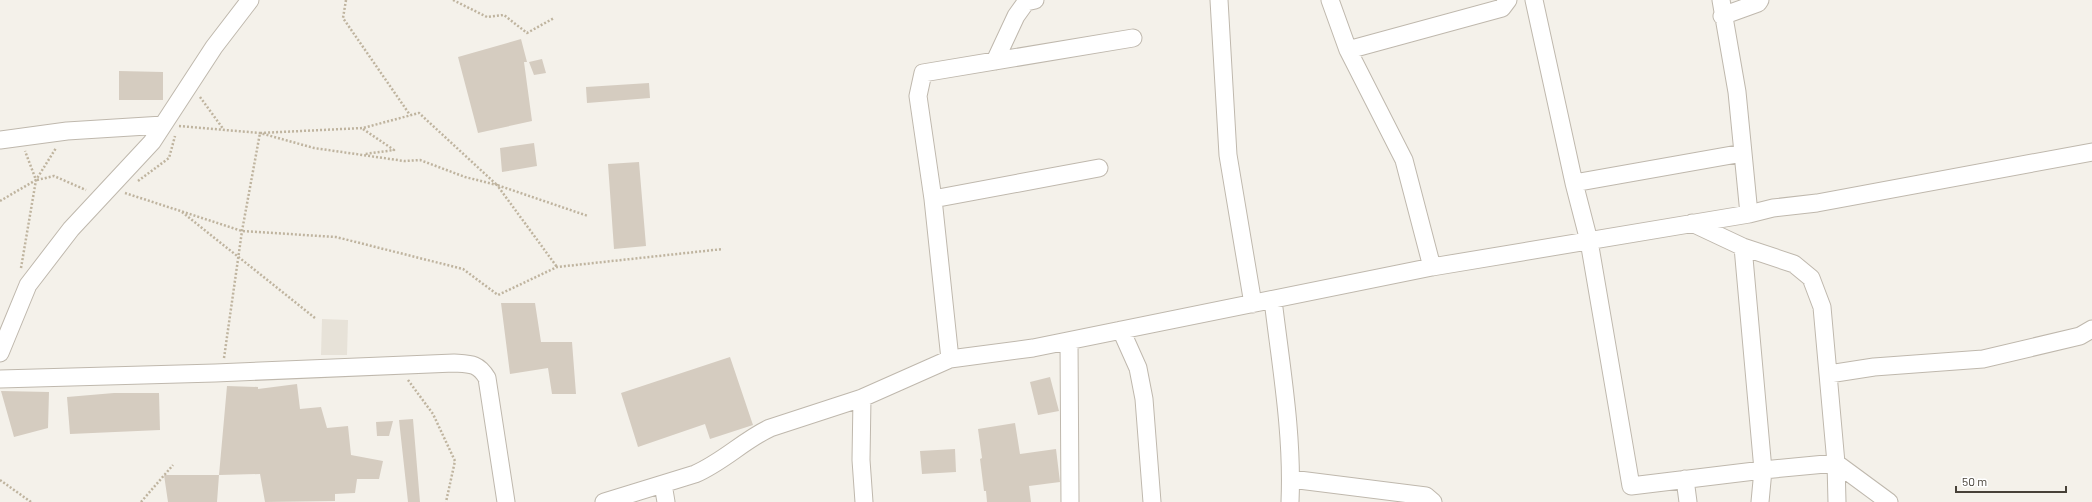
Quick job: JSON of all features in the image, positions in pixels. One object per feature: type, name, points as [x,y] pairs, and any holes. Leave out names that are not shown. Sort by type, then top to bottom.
[{"type":"street","points":[[0,353],[28,285],[70,229],[152,142],[214,47],[250,0]]},
{"type":"street","points":[[995,61],[1016,16],[1026,2],[1036,0]]},
{"type":"street","points":[[1219,0],[1228,155],[1253,304]]},
{"type":"street","points":[[1330,0],[1348,50],[1404,160],[1432,267]]},
{"type":"street","points":[[1348,50],[1502,8],[1508,0]]},
{"type":"street","points":[[1534,0],[1574,183],[1589,241],[1631,486],[1763,470],[1836,464],[1889,502]]},
{"type":"street","points":[[1749,214],[1737,92],[1721,8],[1758,3],[1760,0]]},
{"type":"street","points":[[950,359],[933,199],[918,96],[923,73],[1133,38]]},
{"type":"street","points":[[0,140],[67,130],[163,125]]},
{"type":"street","points":[[604,502],[709,468],[758,434],[770,428],[862,398],[950,359],[1034,348],[1432,267],[1749,214],[1773,208],[1817,203],[2092,152]]},
{"type":"street","points":[[1574,183],[1743,153]]},
{"type":"street","points":[[933,199],[1100,168]]},
{"type":"street","points":[[1692,223],[1743,247],[1794,264],[1811,278],[1822,306],[1836,464],[1836,502]]},
{"type":"street","points":[[1743,247],[1763,470],[1760,502]]},
{"type":"street","points":[[1273,300],[1288,421],[1291,479],[1290,502]]},
{"type":"street","points":[[1829,374],[1874,367],[1983,359],[2080,336],[2092,329]]},
{"type":"street","points":[[1121,330],[1138,368],[1144,399],[1152,502]]},
{"type":"street","points":[[1069,341],[1070,502]]},
{"type":"street","points":[[0,379],[454,363],[470,364],[481,368],[487,378],[506,502]]},
{"type":"street","points":[[862,398],[861,460],[864,502]]},
{"type":"street","points":[[1291,479],[1426,496],[1433,502]]},
{"type":"street","points":[[1685,479],[1688,502]]},
{"type":"street","points":[[663,484],[666,502]]},
{"type":"path","points":[[346,0],[344,18],[410,115]]},
{"type":"path","points":[[453,0],[486,17],[504,15],[527,33],[554,18]]},
{"type":"path","points":[[191,83],[224,130]]},
{"type":"path","points":[[163,125],[260,133],[363,128],[419,113],[497,185],[557,267]]},
{"type":"path","points":[[362,155],[394,150],[363,128]]},
{"type":"path","points":[[20,272],[36,180],[67,130]]},
{"type":"path","points":[[260,133],[314,148],[404,161],[420,160],[465,178],[497,185],[588,216]]},
{"type":"path","points":[[222,372],[242,231],[260,133]]},
{"type":"path","points":[[23,144],[36,180]]},
{"type":"path","points":[[0,201],[36,180],[54,176],[105,192],[180,211],[242,231],[336,237],[462,269],[498,295],[557,267],[723,249]]},
{"type":"path","points":[[180,211],[315,318]]},
{"type":"path","points":[[398,365],[432,414],[454,461],[446,502]]},
{"type":"path","points":[[141,502],[173,465]]},
{"type":"path","points":[[0,480],[31,502]]},
{"type":"shaded area","points":[[322,319],[348,320],[347,355],[321,355]]},
{"type":"building","points":[[521,39],[527,62],[524,62],[532,121],[478,133],[458,57]]},
{"type":"building","points":[[542,59],[546,73],[534,75],[529,62]]},
{"type":"building","points":[[119,71],[163,72],[163,100],[119,100]]},
{"type":"building","points":[[649,83],[650,98],[587,103],[586,87]]},
{"type":"building","points":[[534,143],[537,166],[502,172],[500,148]]},
{"type":"building","points":[[639,162],[646,246],[614,249],[608,164]]},
{"type":"building","points":[[501,303],[535,303],[541,342],[572,342],[576,394],[552,394],[548,368],[510,374]]},
{"type":"building","points":[[730,357],[753,425],[710,439],[705,424],[638,447],[621,393]]},
{"type":"building","points":[[1050,377],[1059,411],[1038,415],[1030,382]]},
{"type":"building","points":[[297,384],[300,409],[321,407],[327,428],[348,426],[351,455],[383,461],[379,479],[357,479],[355,493],[335,494],[335,501],[265,502],[260,474],[219,475],[227,386],[258,387],[258,389]]},
{"type":"building","points":[[1,391],[49,392],[48,428],[14,437]]},
{"type":"building","points":[[114,393],[159,393],[160,430],[70,434],[67,397]]},
{"type":"building","points":[[413,419],[420,502],[408,502],[399,420]]},
{"type":"building","points":[[393,421],[389,436],[377,436],[376,422]]},
{"type":"building","points":[[1015,423],[1020,454],[1056,449],[1060,482],[1029,486],[1031,502],[987,502],[980,459],[982,458],[978,429]]},
{"type":"building","points":[[955,449],[956,472],[922,474],[920,451]]},
{"type":"building","points":[[164,475],[219,475],[217,502],[168,502]]}]
